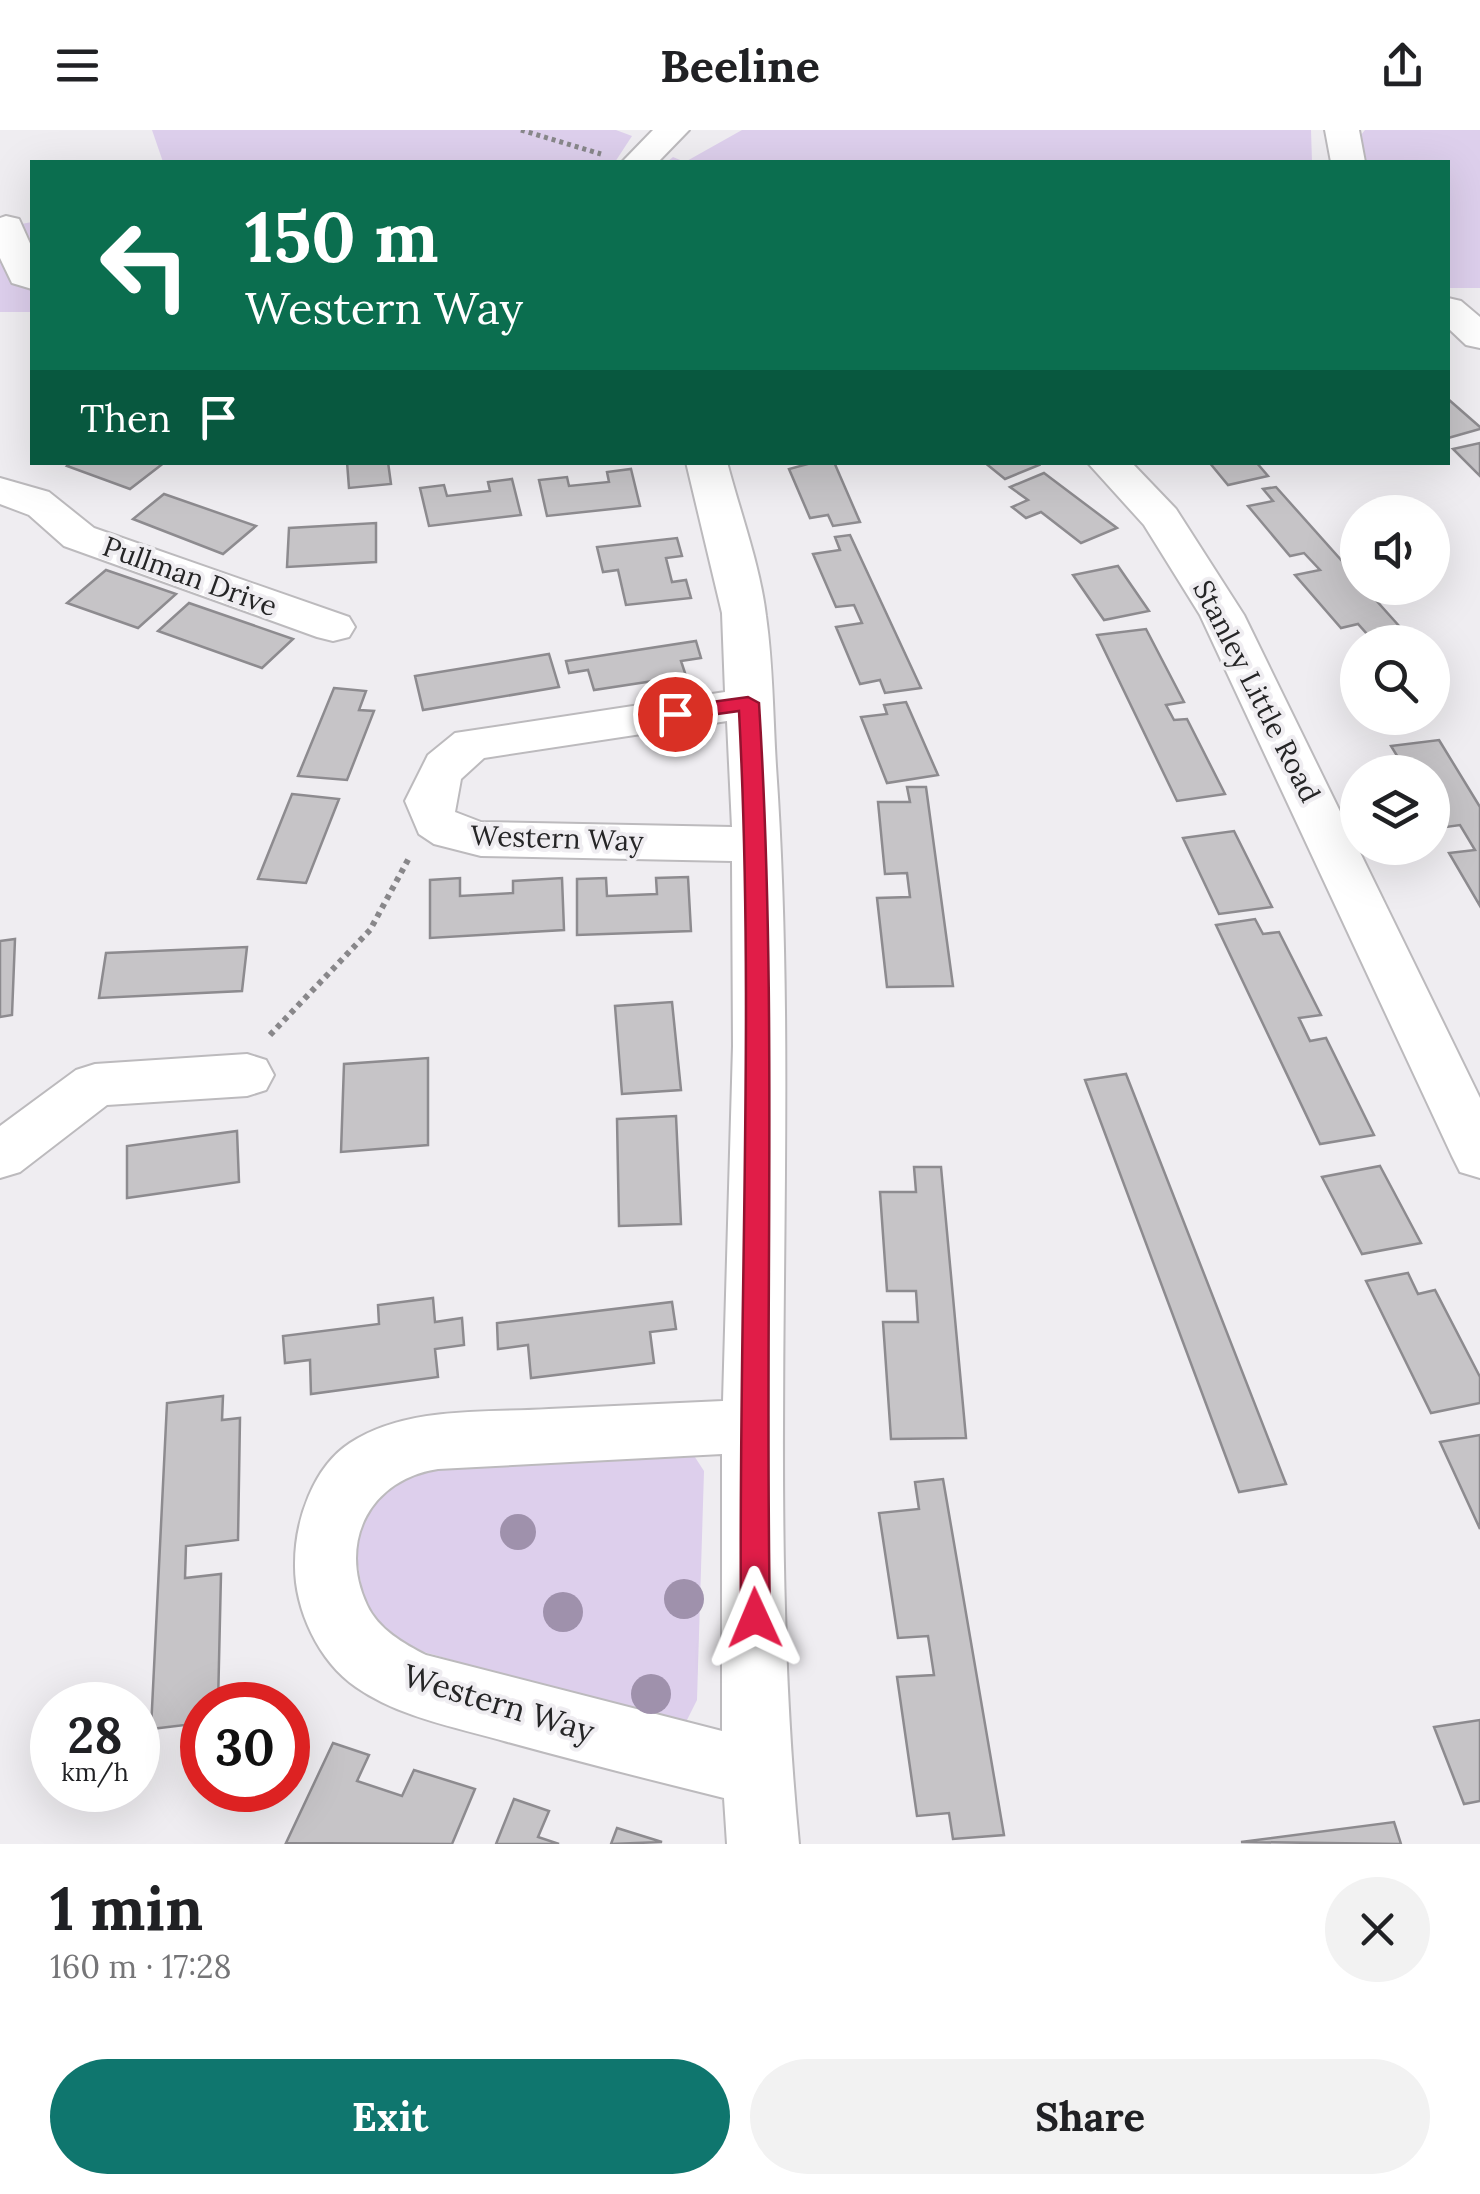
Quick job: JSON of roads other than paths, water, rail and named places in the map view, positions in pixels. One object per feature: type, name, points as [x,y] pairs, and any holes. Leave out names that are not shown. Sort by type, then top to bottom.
[{"type":"street","points":[[624,160],[672,130]]},
{"type":"street","points":[[1342,130],[1348,160]]},
{"type":"street","points":[[6,227],[30,277]]},
{"type":"street","points":[[1450,296],[1480,294]]},
{"type":"street","points":[[1450,311],[1480,337]]},
{"type":"street","points":[[707,465],[744,613],[757,844],[760,1046],[753,1426],[757,1773],[763,1844]]},
{"type":"street","name":"Stanley Little Road","points":[[1111,465],[1161,518],[1222,615],[1480,1156]]},
{"type":"street","name":"Pullman Drive","points":[[0,491],[31,497],[79,536],[333,628]]},
{"type":"street","name":"Western Way","points":[[748,703],[472,744],[447,760],[438,776],[431,810],[434,819],[454,833],[481,839],[757,844]]},
{"type":"street","points":[[0,1156],[95,1085],[246,1075]]},
{"type":"street","name":"Western Way","points":[[753,1426],[438,1442],[390,1450],[358,1472],[346,1488],[331,1524],[327,1552],[328,1583],[338,1619],[365,1654],[394,1673],[575,1728],[757,1773]]}]
